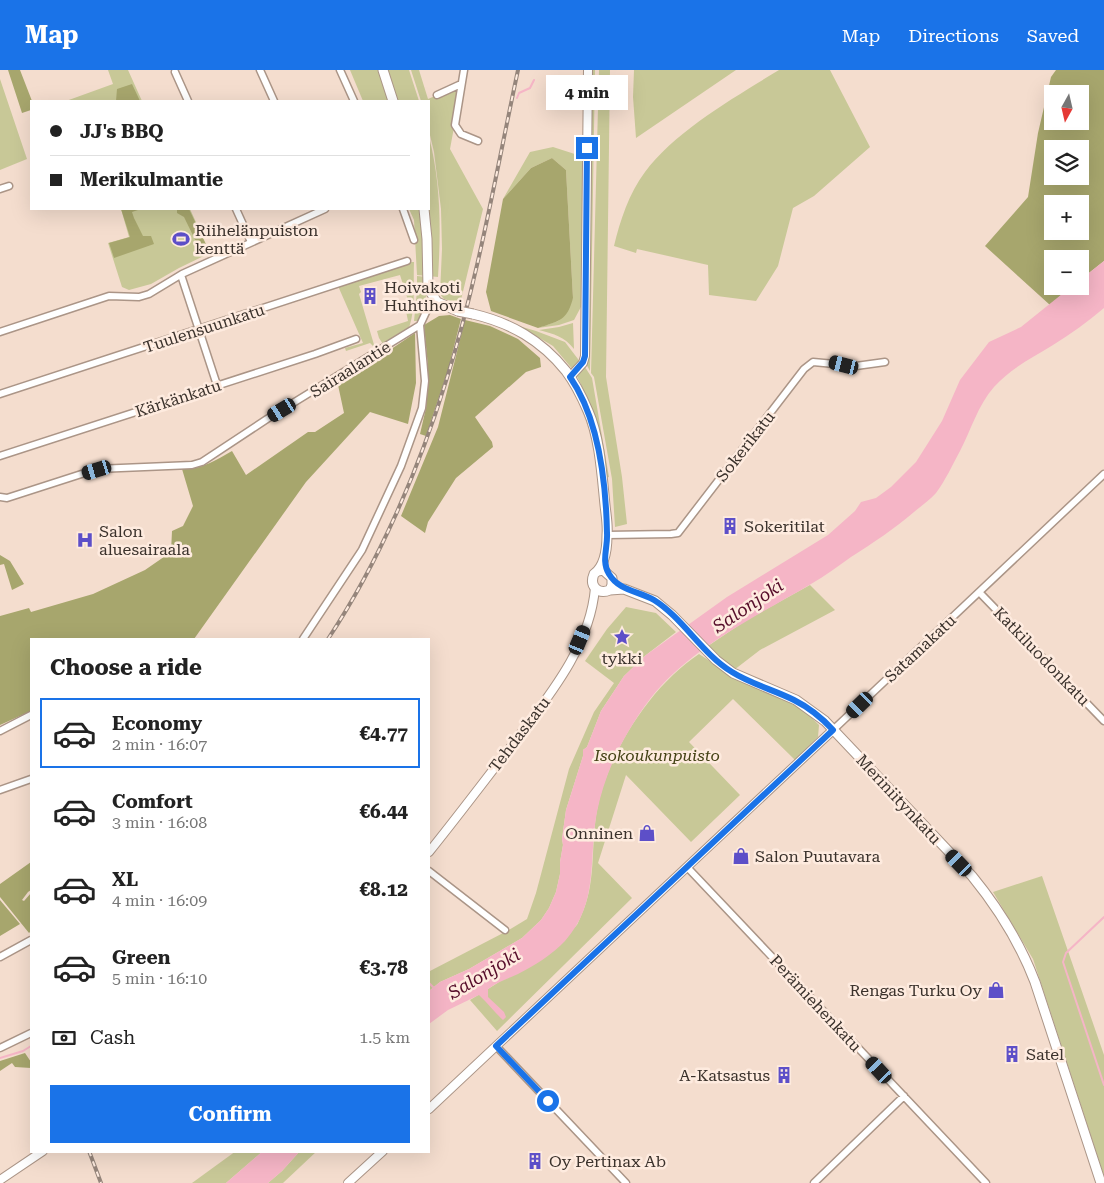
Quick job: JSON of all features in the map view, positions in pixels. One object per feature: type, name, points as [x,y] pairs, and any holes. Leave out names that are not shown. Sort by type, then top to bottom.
[{"type":"main road","points":[[383,70],[393,100]]},
{"type":"main road","points":[[424,210],[428,288],[437,302],[522,332],[531,337],[548,351],[576,385],[589,412],[603,480],[607,535],[604,558],[598,571],[592,578],[594,588],[598,592],[607,591],[612,585],[604,558]]},
{"type":"main road","points":[[598,571],[603,570],[610,576]]},
{"type":"main road","name":"Meriniitynkatu","points":[[610,576],[624,589],[655,601],[732,673],[796,700],[825,721],[972,876],[1007,922],[1025,956],[1101,1183]]},
{"type":"main road","name":"Meriniitynkatu","points":[[607,591],[624,589]]},
{"type":"street","points":[[260,70],[274,100]]},
{"type":"street","points":[[340,70],[354,100]]},
{"type":"street","points":[[464,70],[455,125],[461,134],[478,141]]},
{"type":"street","points":[[570,377],[583,362],[585,356],[588,70]]},
{"type":"street","points":[[175,72],[188,100]]},
{"type":"street","points":[[437,95],[461,84]]},
{"type":"street","points":[[0,189],[9,186]]},
{"type":"street","points":[[236,210],[251,242]]},
{"type":"street","points":[[0,332],[109,296],[138,297],[149,294],[181,275],[321,210]]},
{"type":"street","points":[[403,210],[414,240]]},
{"type":"street","name":"Tuulensuunkatu","points":[[0,394],[408,261]]},
{"type":"street","points":[[181,275],[217,385]]},
{"type":"street","points":[[304,638],[362,550],[401,466],[422,408],[425,381],[420,325],[427,310],[437,302]]},
{"type":"street","name":"Sairaalantie","points":[[0,497],[7,498],[97,470],[192,465],[202,462],[267,419],[420,325]]},
{"type":"street","name":"Kärkänkatu","points":[[0,456],[356,339]]},
{"type":"street","name":"Sokerikatu","points":[[607,535],[678,533],[804,369],[813,362],[856,366],[885,362]]},
{"type":"street","name":"Satamakatu","points":[[430,1108],[1104,474]]},
{"type":"street","name":"Tehdaskatu","points":[[430,851],[548,696],[573,657],[593,607],[594,588]]},
{"type":"street","name":"Tehdaskatu","points":[[593,607],[607,591]]},
{"type":"street","name":"Katkiluodonkatu","points":[[979,592],[1104,721]]},
{"type":"street","points":[[0,731],[29,716]]},
{"type":"street","points":[[0,790],[30,779]]},
{"type":"street","name":"Perämiehenkatu","points":[[687,867],[986,1183]]},
{"type":"street","points":[[430,872],[505,930]]},
{"type":"street","points":[[0,957],[30,941]]},
{"type":"street","points":[[0,1048],[30,1033]]},
{"type":"street","points":[[496,1046],[626,1183]]},
{"type":"street","points":[[814,1183],[904,1096]]},
{"type":"street","points":[[0,1179],[40,1153]]},
{"type":"street","points":[[348,1183],[381,1153]]},
{"type":"green space","points":[[108,70],[128,70],[142,100],[69,100],[113,84]]},
{"type":"green space","points":[[350,70],[382,70],[392,100],[363,100]]},
{"type":"green space","points":[[385,70],[409,70],[419,100],[394,100]]},
{"type":"green space","points":[[411,70],[419,70],[428,99],[462,84],[450,149],[483,209],[460,304],[444,299],[440,294],[441,209],[430,135],[430,100],[421,100]]},
{"type":"green space","points":[[590,70],[595,70],[590,371],[585,362]]},
{"type":"green space","points":[[599,70],[610,70],[606,377],[622,477],[627,524],[615,527],[612,479],[594,377],[591,373]]},
{"type":"green space","points":[[634,70],[736,70],[636,138],[633,97]]},
{"type":"green space","points":[[779,70],[830,70],[870,147],[814,196],[793,208],[778,266],[756,301],[709,295],[708,265],[637,249],[636,253],[614,246],[622,217],[630,198],[639,180],[658,157],[672,143],[707,116]]},
{"type":"green space","points":[[0,79],[27,159],[0,170]]},
{"type":"green space","points":[[430,141],[438,189],[440,242],[438,277],[428,276],[424,210],[430,210]]},
{"type":"green space","points":[[553,147],[584,157],[582,305],[574,320],[559,325],[538,328],[558,321],[573,298],[566,170],[552,158],[531,168],[503,199],[530,152]]},
{"type":"green space","points":[[121,210],[190,210],[210,253],[151,284],[129,290],[122,287],[108,243],[129,237]]},
{"type":"green space","points":[[409,210],[423,210],[427,276],[417,275],[414,220]]},
{"type":"green space","points":[[409,262],[414,262],[413,304],[409,328],[383,344],[377,331],[408,321],[406,311],[407,297],[400,275],[359,286],[361,292],[359,294],[375,348],[370,343],[346,351],[345,348],[363,343],[338,286]]},
{"type":"green space","points":[[417,276],[427,277],[426,300],[419,321],[414,321],[417,291]]},
{"type":"green space","points":[[573,323],[574,349],[559,336],[539,330],[559,327]]},
{"type":"green space","points":[[519,326],[565,342],[581,363],[574,371],[553,346]]},
{"type":"green space","points":[[583,364],[592,378],[609,477],[603,479],[589,410],[581,384],[575,373]]},
{"type":"green space","points":[[810,585],[835,610],[760,650],[734,670],[708,646],[745,621]]},
{"type":"green space","points":[[626,607],[656,613],[676,632],[646,655],[624,676],[601,711],[587,747],[583,750],[583,756],[566,810],[560,874],[556,892],[549,908],[541,920],[522,938],[469,969],[440,982],[430,990],[430,971],[527,919],[536,893],[569,769],[594,712],[614,683],[585,661],[607,629]]},
{"type":"green space","name":"Isokoukunpuisto","points":[[699,654],[742,682],[787,701],[806,712],[819,725],[818,737],[795,760],[733,699],[689,742],[740,795],[691,842],[626,775],[598,863],[632,898],[497,1031],[470,1000],[514,972],[577,925],[589,892],[596,816],[609,770],[632,725],[647,704],[663,685]]},
{"type":"green space","points":[[1042,876],[1104,1055],[1104,1176],[1033,959],[993,892]]},
{"type":"green space","points":[[233,1153],[261,1153],[226,1183],[192,1183]]},
{"type":"green space","points":[[298,1153],[315,1153],[283,1183],[268,1183]]},
{"type":"shaded area","points":[[8,70],[20,70],[32,100],[30,100],[30,110],[22,113]]},
{"type":"shaded area","points":[[1056,70],[1104,70],[1104,261],[1089,273],[1089,250],[1044,250],[1044,295],[1062,295],[1050,305],[985,246],[1028,197],[1044,107],[1044,130],[1089,130],[1089,85],[1049,85],[1051,77]]},
{"type":"shaded area","points":[[132,84],[140,100],[116,100],[117,89]]},
{"type":"shaded area","points":[[552,158],[566,170],[573,298],[565,316],[551,324],[538,328],[491,311],[486,292],[503,199],[531,168]]},
{"type":"shaded area","points":[[121,210],[138,210],[132,212],[134,218],[143,236],[151,236],[154,244],[114,258],[109,243],[130,237]]},
{"type":"shaded area","points":[[177,210],[189,210],[210,253],[203,256],[184,217],[177,213]]},
{"type":"shaded area","points":[[450,315],[461,319],[448,370],[426,436],[420,434],[426,408],[428,367],[424,325],[439,316]]},
{"type":"shaded area","points":[[465,320],[490,326],[518,339],[540,358],[541,367],[526,372],[475,417],[492,442],[493,447],[456,478],[428,522],[425,533],[401,516],[438,427]]},
{"type":"shaded area","points":[[415,333],[416,383],[408,424],[370,412],[306,482],[195,638],[30,638],[30,711],[0,725],[0,616],[29,608],[31,612],[93,594],[145,570],[171,552],[172,531],[183,526],[193,506],[182,469],[202,466],[232,451],[246,475],[308,432],[315,432],[344,413],[338,385]]},
{"type":"shaded area","points":[[0,555],[10,561],[24,584],[12,590],[4,564],[0,565]]},
{"type":"shaded area","points":[[30,863],[30,891],[22,900],[24,901],[30,894],[29,933],[0,897],[0,884]]},
{"type":"shaded area","points":[[0,900],[20,924],[0,936]]},
{"type":"shaded area","points":[[25,1053],[30,1060],[30,1068],[15,1067],[12,1063],[0,1071],[0,1061]]},
{"type":"water","name":"Salonjoki","points":[[1104,261],[1104,308],[1066,337],[1015,369],[994,387],[983,402],[952,467],[934,496],[891,530],[811,584],[725,634],[704,649],[684,664],[650,699],[624,738],[605,782],[594,829],[591,879],[588,895],[584,911],[576,926],[565,941],[549,955],[524,971],[488,989],[488,997],[504,1012],[506,1017],[503,1020],[479,995],[448,1010],[430,1023],[430,990],[440,982],[469,969],[522,938],[541,920],[549,908],[556,892],[560,874],[566,810],[583,756],[583,750],[587,747],[601,711],[624,676],[646,655],[727,597],[828,535],[855,511],[861,502],[876,498],[891,487],[916,462],[942,421],[960,380],[989,342],[1021,327],[1061,295],[1089,295],[1089,273]]},
{"type":"water","points":[[261,1153],[298,1153],[268,1183],[226,1183]]},
{"type":"waterway","points":[[517,98],[519,93],[530,88],[534,80]]},
{"type":"waterway","points":[[1104,917],[1066,953],[1063,962],[1104,1085]]},
{"type":"waterway","points":[[430,984],[434,988]]},
{"type":"waterway","points":[[0,1058],[23,1051],[30,1047]]},
{"type":"railway","points":[[329,638],[381,547],[410,481],[435,414],[468,304],[518,70]]},
{"type":"railway","points":[[90,1153],[101,1183]]},
{"type":"place","name":"Riihelänpuiston kenttä","points":[[181,239]]},
{"type":"place","name":"Hoivakoti Huhtihovi","points":[[370,296]]},
{"type":"place","name":"Sokeritilat","points":[[730,526]]},
{"type":"place","name":"Salon aluesairaala","points":[[85,540]]},
{"type":"place","name":"tykki","points":[[622,637]]},
{"type":"place","name":"Onninen","points":[[647,833]]},
{"type":"place","name":"Salon Puutavara","points":[[741,856]]},
{"type":"place","name":"Rengas Turku Oy","points":[[996,990]]},
{"type":"place","name":"Satel","points":[[1012,1054]]},
{"type":"place","name":"A-Katsastus","points":[[784,1075]]},
{"type":"place","name":"Oy Pertinax Ab","points":[[535,1161]]},
{"type":"route","points":[[548,1101],[496,1046],[833,730],[825,721],[796,700],[732,673],[655,601],[624,589],[608,573],[604,558],[607,535],[603,480],[595,436],[589,412],[570,377],[583,362],[585,356],[587,148]]}]
